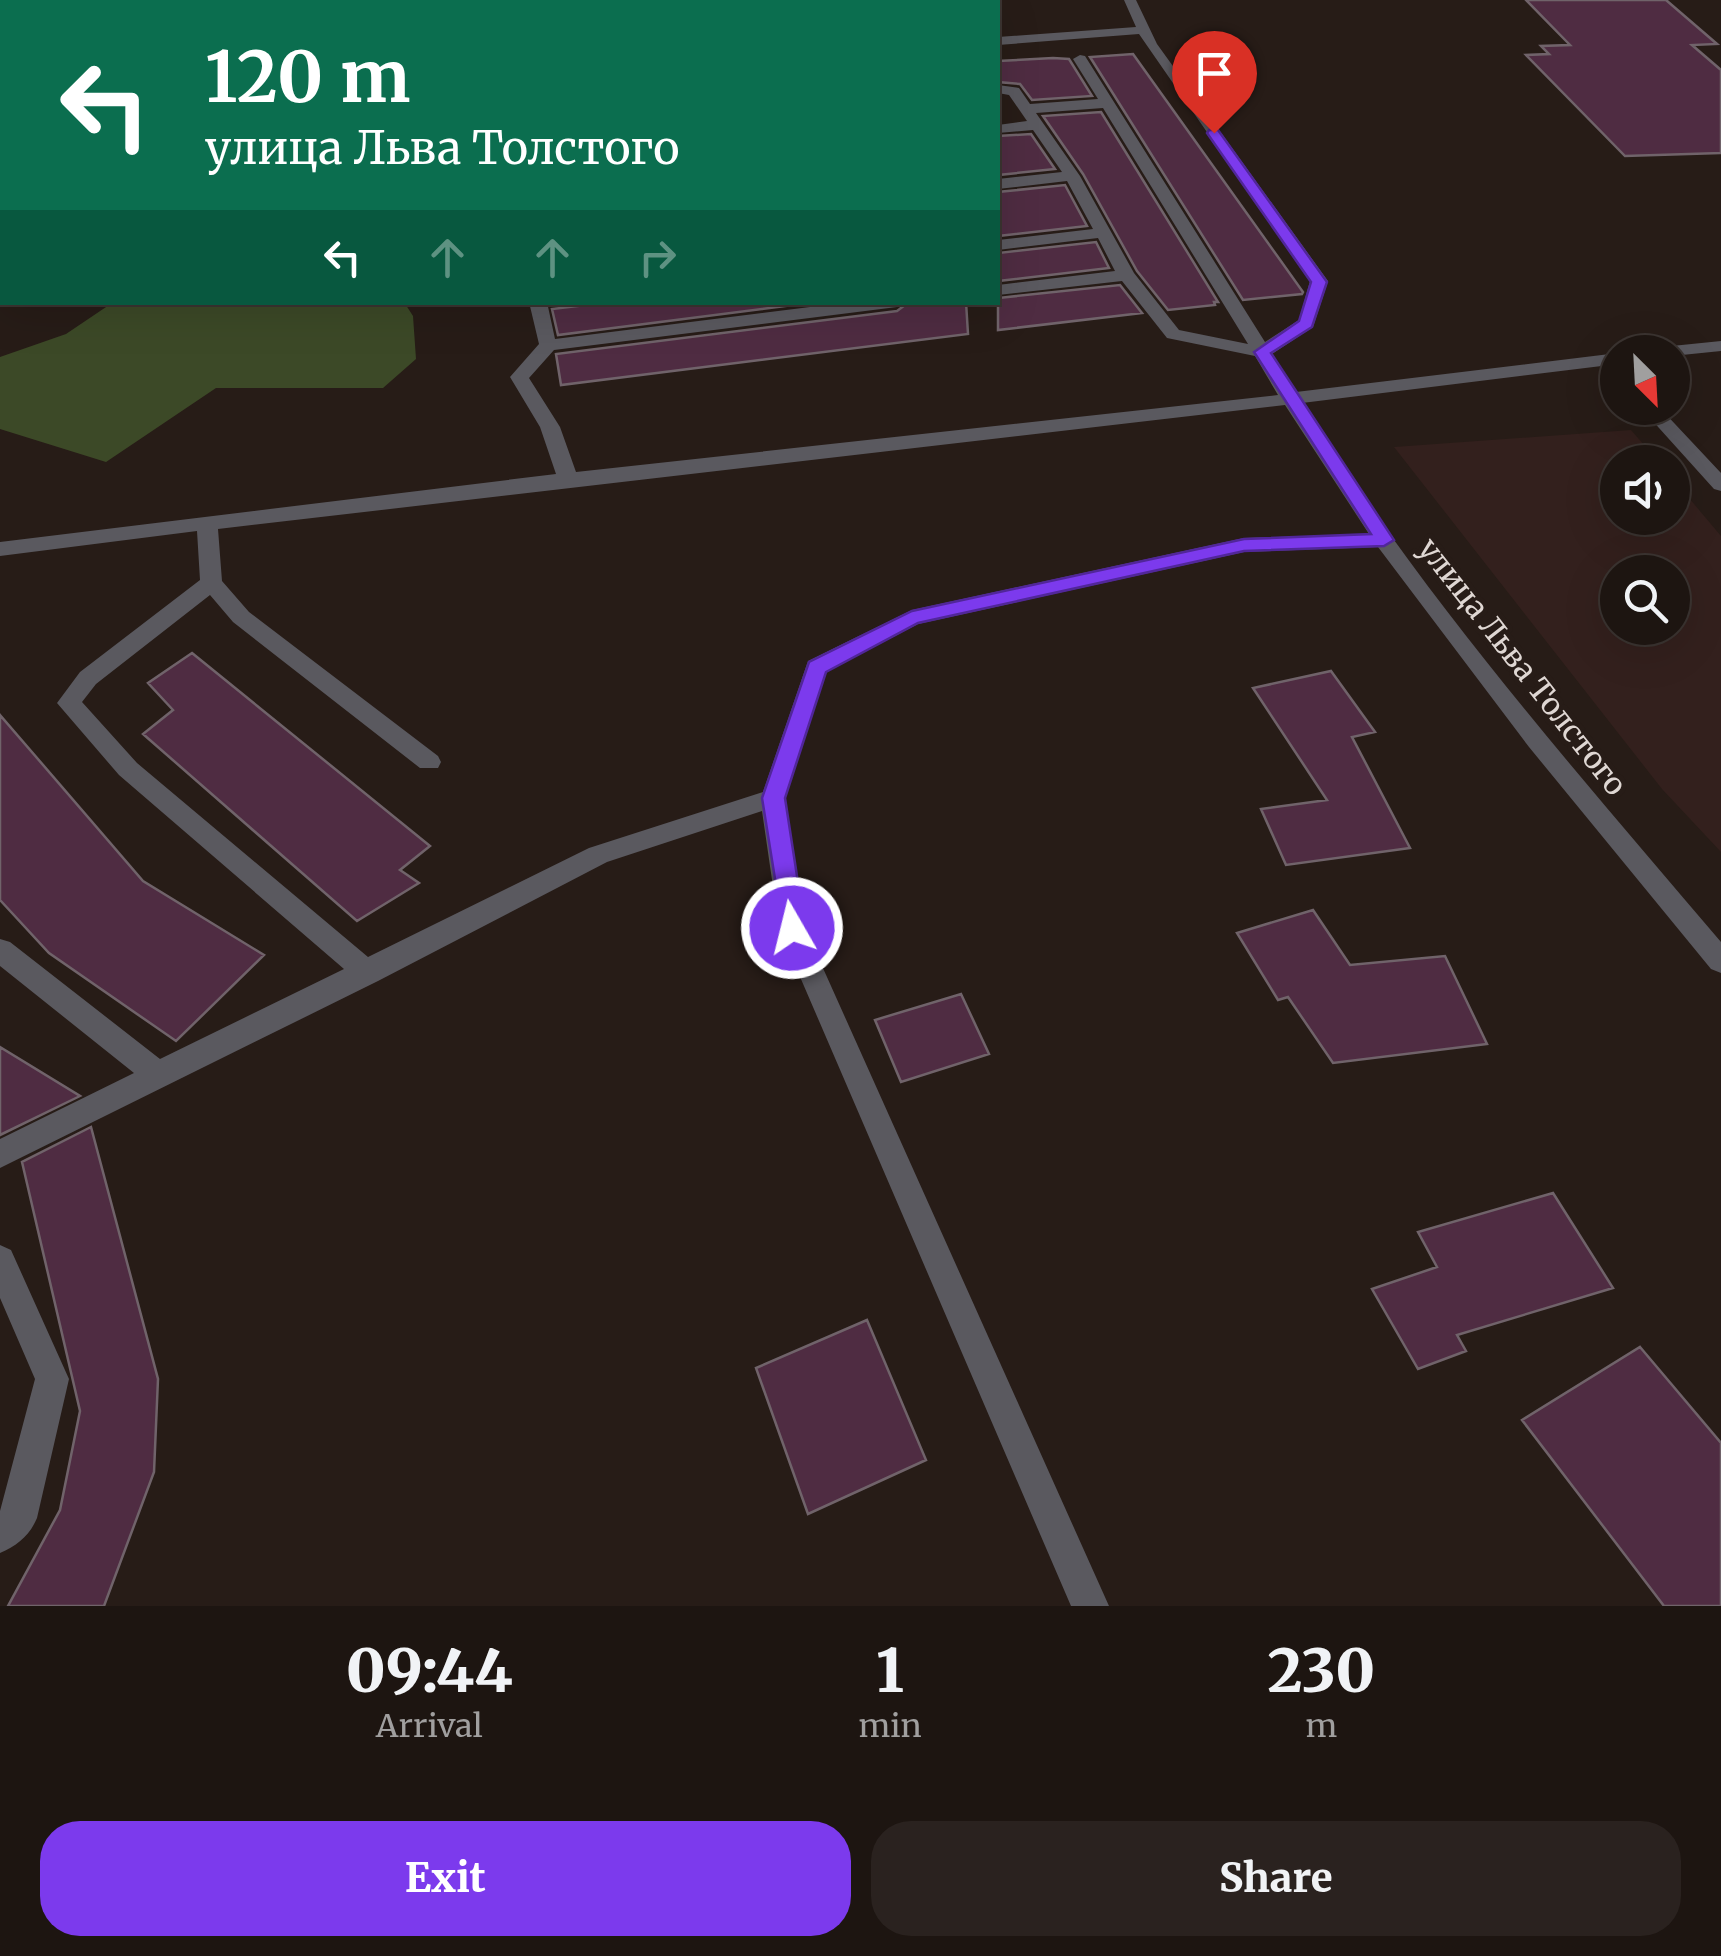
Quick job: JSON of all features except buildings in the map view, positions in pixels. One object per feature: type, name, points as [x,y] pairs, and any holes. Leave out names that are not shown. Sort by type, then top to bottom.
[{"type":"street","points":[[1000,89],[1014,91],[1072,176],[1126,274],[1173,334],[1262,352],[1307,324],[1319,282],[1144,30],[1130,0]]},
{"type":"street","points":[[1000,40],[1144,30]]},
{"type":"street","name":"улица Льва Толстого","points":[[1080,59],[1289,399],[1384,540],[1540,744],[1721,961]]},
{"type":"street","points":[[1000,127],[1030,117],[1108,104]]},
{"type":"street","points":[[1000,184],[1072,176]]},
{"type":"street","points":[[1000,245],[1102,233]]},
{"type":"street","points":[[1000,290],[1126,274]]},
{"type":"street","points":[[539,305],[548,345]]},
{"type":"street","points":[[568,479],[550,427],[518,376],[548,345],[873,305]]},
{"type":"street","points":[[1690,349],[1721,346]]},
{"type":"street","points":[[0,550],[568,479],[1600,365]]},
{"type":"street","points":[[1666,425],[1721,484]]},
{"type":"street","points":[[207,524],[211,583],[241,617],[429,762]]},
{"type":"street","points":[[1090,1606],[792,928],[774,798],[816,667],[912,618],[1244,545],[1384,540]]},
{"type":"street","points":[[211,583],[88,678],[69,702],[128,769],[368,972]]},
{"type":"street","points":[[0,1154],[598,855],[774,798]]},
{"type":"street","points":[[0,949],[157,1074]]},
{"type":"street","points":[[0,1261],[52,1379],[20,1518],[0,1535]]},
{"type":"shaded area","points":[[1631,430],[1644,445],[1600,445],[1600,535],[1690,535],[1690,499],[1721,536],[1721,852],[1662,789],[1394,447]]},
{"type":"green space","points":[[109,305],[406,305],[413,316],[416,359],[383,388],[216,388],[106,462],[0,429],[0,357],[66,334]]},
{"type":"route","points":[[792,928],[774,798],[816,667],[912,618],[1244,545],[1384,540],[1262,352],[1307,324],[1319,282],[1214,133]]}]
